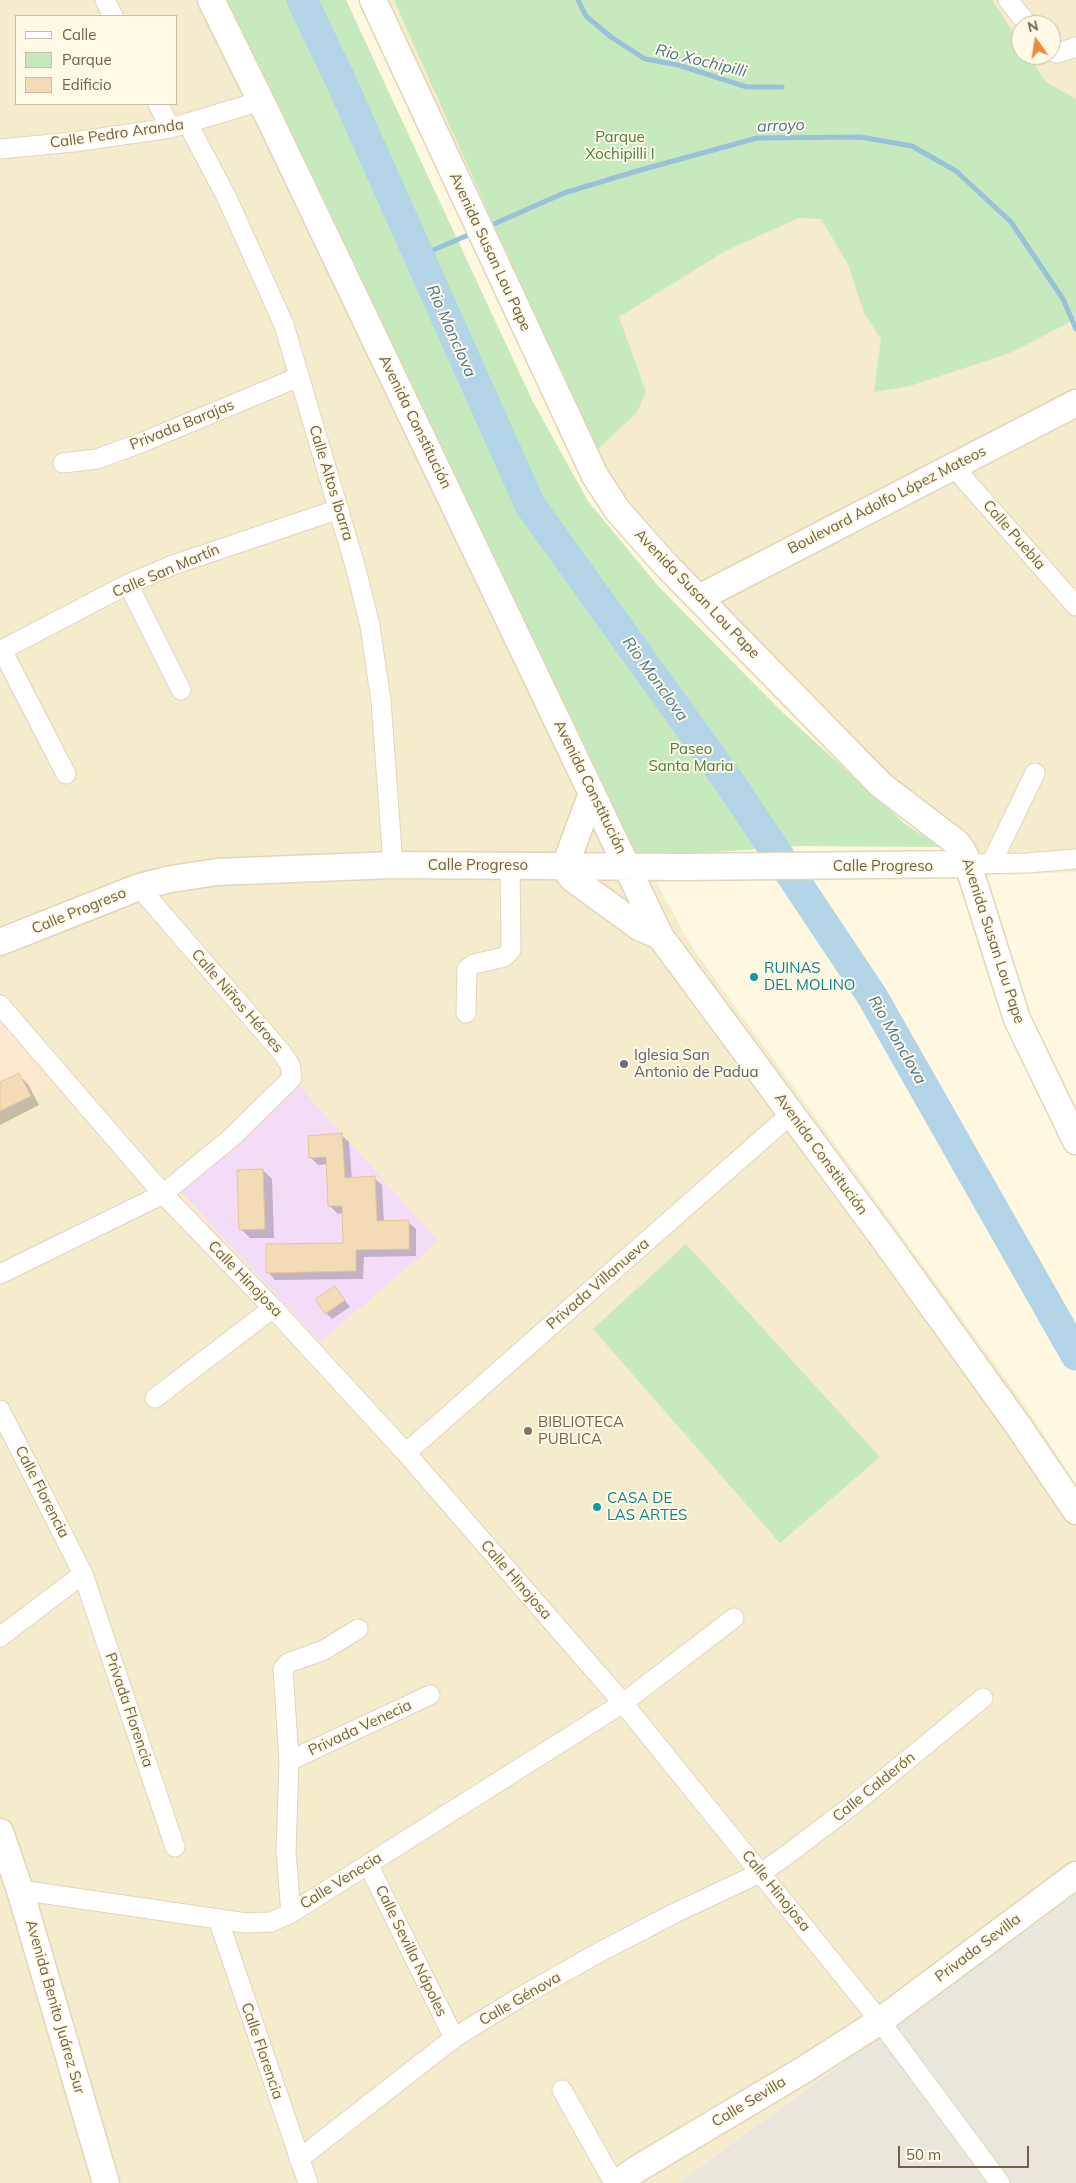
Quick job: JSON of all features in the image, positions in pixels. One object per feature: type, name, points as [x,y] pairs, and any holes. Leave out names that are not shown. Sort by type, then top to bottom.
[{"type":"street","points":[[105,0],[112,15]]},
{"type":"street","name":"Avenida Constitución","points":[[210,0],[261,101],[660,936],[1017,1424],[1076,1511]]},
{"type":"street","name":"Avenida Susan Lou Pape","points":[[373,0],[595,476],[618,510],[665,564],[881,785],[980,864],[1017,1019],[1076,1142]]},
{"type":"street","points":[[1008,0],[1020,15]]},
{"type":"street","points":[[1061,52],[1076,47]]},
{"type":"street","name":"Calle Pedro Aranda","points":[[0,149],[73,142],[180,126],[261,101]]},
{"type":"street","name":"Calle Altos Ibarra","points":[[159,105],[180,126],[264,276],[284,325],[339,509],[370,626],[381,701],[393,865]]},
{"type":"street","name":"Privada Barajas","points":[[63,463],[82,462],[106,455],[299,377]]},
{"type":"street","name":"Boulevard Adolfo López Mateos","points":[[699,598],[952,465],[1073,408]]},
{"type":"street","name":"Calle Puebla","points":[[952,465],[1076,606]]},
{"type":"street","name":"Calle San Martín","points":[[1,650],[128,584],[218,549],[339,509]]},
{"type":"street","points":[[128,584],[181,690]]},
{"type":"street","points":[[1,650],[66,774]]},
{"type":"street","points":[[980,864],[1035,773]]},
{"type":"street","points":[[592,793],[564,866],[572,878],[639,927],[660,936]]},
{"type":"street","points":[[980,864],[1073,865]]},
{"type":"street","name":"Calle Progreso","points":[[0,942],[139,887],[171,879],[217,872],[393,865],[684,867],[980,864]]},
{"type":"street","points":[[466,1013],[467,968],[474,964],[504,957],[511,950],[510,865]]},
{"type":"street","name":"Calle Niños Héroes","points":[[139,887],[282,1053],[290,1065],[293,1075],[286,1085],[232,1136],[163,1194]]},
{"type":"street","name":"Calle Hinojosa","points":[[0,1005],[163,1194],[273,1308],[406,1454],[623,1703],[762,1872],[880,2021],[1000,2183]]},
{"type":"street","name":"Privada Villanueva","points":[[406,1454],[791,1114]]},
{"type":"street","points":[[0,1274],[163,1194]]},
{"type":"street","points":[[155,1398],[273,1308]]},
{"type":"street","name":"Calle Florencia","points":[[0,1410],[83,1574]]},
{"type":"street","points":[[0,1637],[83,1574]]},
{"type":"street","name":"Privada Florencia","points":[[83,1574],[175,1847]]},
{"type":"street","points":[[623,1703],[734,1618]]},
{"type":"street","name":"Privada Venecia","points":[[291,1913],[286,1852],[289,1761],[283,1670],[288,1663],[324,1650],[358,1630]]},
{"type":"street","name":"Privada Venecia","points":[[289,1761],[430,1695]]},
{"type":"street","name":"Calle Calderón","points":[[762,1872],[784,1858],[850,1807],[983,1698]]},
{"type":"street","name":"Calle Venecia","points":[[20,1890],[218,1919],[259,1924],[271,1922],[291,1913],[623,1703]]},
{"type":"street","name":"Avenida Benito Juárez Sur","points":[[0,1832],[20,1890],[106,2183]]},
{"type":"street","name":"Calle Sevilla Nápoles","points":[[368,1864],[454,2038]]},
{"type":"street","name":"Calle Génova","points":[[298,2159],[454,2038],[517,1999],[596,1954],[675,1913],[762,1872]]},
{"type":"street","name":"Privada Sevilla","points":[[880,2021],[1076,1875]]},
{"type":"street","name":"Calle Florencia","points":[[218,1919],[298,2159],[308,2183]]},
{"type":"street","name":"Calle Sevilla","points":[[616,2183],[880,2021]]},
{"type":"street","points":[[562,2090],[616,2183]]},
{"type":"shaded area","points":[[0,0],[227,0],[581,744],[691,946],[1023,1403],[1076,1484],[1076,1890],[678,2183],[0,2183]]},
{"type":"shaded area","points":[[386,0],[1076,0],[1076,872],[979,876],[958,826],[889,784],[606,481]]},
{"type":"shaded area","points":[[0,1018],[51,1085],[0,1114]]},
{"type":"shaded area","points":[[298,1085],[438,1241],[320,1342],[179,1189]]},
{"type":"shaded area","points":[[1076,1890],[1076,2183],[678,2183],[879,2036]]},
{"type":"green space","name":"Paseo Santa Maria","points":[[220,0],[346,0],[532,400],[588,501],[658,586],[779,709],[904,823],[940,847],[799,846],[635,858]]},
{"type":"green space","name":"Parque Xochipilli I","points":[[394,0],[992,0],[1011,29],[1011,65],[1035,65],[1046,82],[1076,99],[1076,319],[1010,353],[910,386],[874,392],[881,339],[864,313],[848,264],[821,219],[799,218],[725,251],[619,317],[646,392],[637,412],[595,452]]},
{"type":"green space","points":[[686,1244],[880,1457],[780,1543],[593,1329]]},
{"type":"building","points":[[19,1073],[31,1096],[0,1111],[0,1082]]},
{"type":"building","points":[[342,1133],[345,1178],[375,1176],[377,1221],[409,1220],[409,1249],[356,1250],[356,1271],[266,1273],[266,1244],[343,1243],[342,1206],[328,1206],[326,1157],[309,1158],[308,1136]]},
{"type":"building","points":[[263,1169],[265,1229],[239,1230],[237,1170]]},
{"type":"building","points":[[335,1286],[345,1300],[325,1314],[315,1299]]},
{"type":"waterway","name":"Rio Monclova","points":[[302,0],[339,77],[530,505],[732,786],[872,996],[1076,1355]]},
{"type":"waterway","name":"Rio Xochipilli","points":[[578,0],[586,16],[611,37],[645,59],[678,65],[747,87],[782,87]]},
{"type":"waterway","name":"arroyo","points":[[487,227],[564,193],[757,138],[860,137],[912,146],[956,171],[1011,222],[1063,299],[1076,329]]},
{"type":"waterway","name":"arroyo","points":[[419,256],[473,233]]},
{"type":"place","name":"RUINAS DEL MOLINO","points":[[754,977]]},
{"type":"place","name":"Iglesia San Antonio de Padua","points":[[624,1064]]},
{"type":"place","name":"BIBLIOTECA PUBLICA","points":[[528,1431]]},
{"type":"place","name":"CASA DE LAS ARTES","points":[[597,1507]]}]
